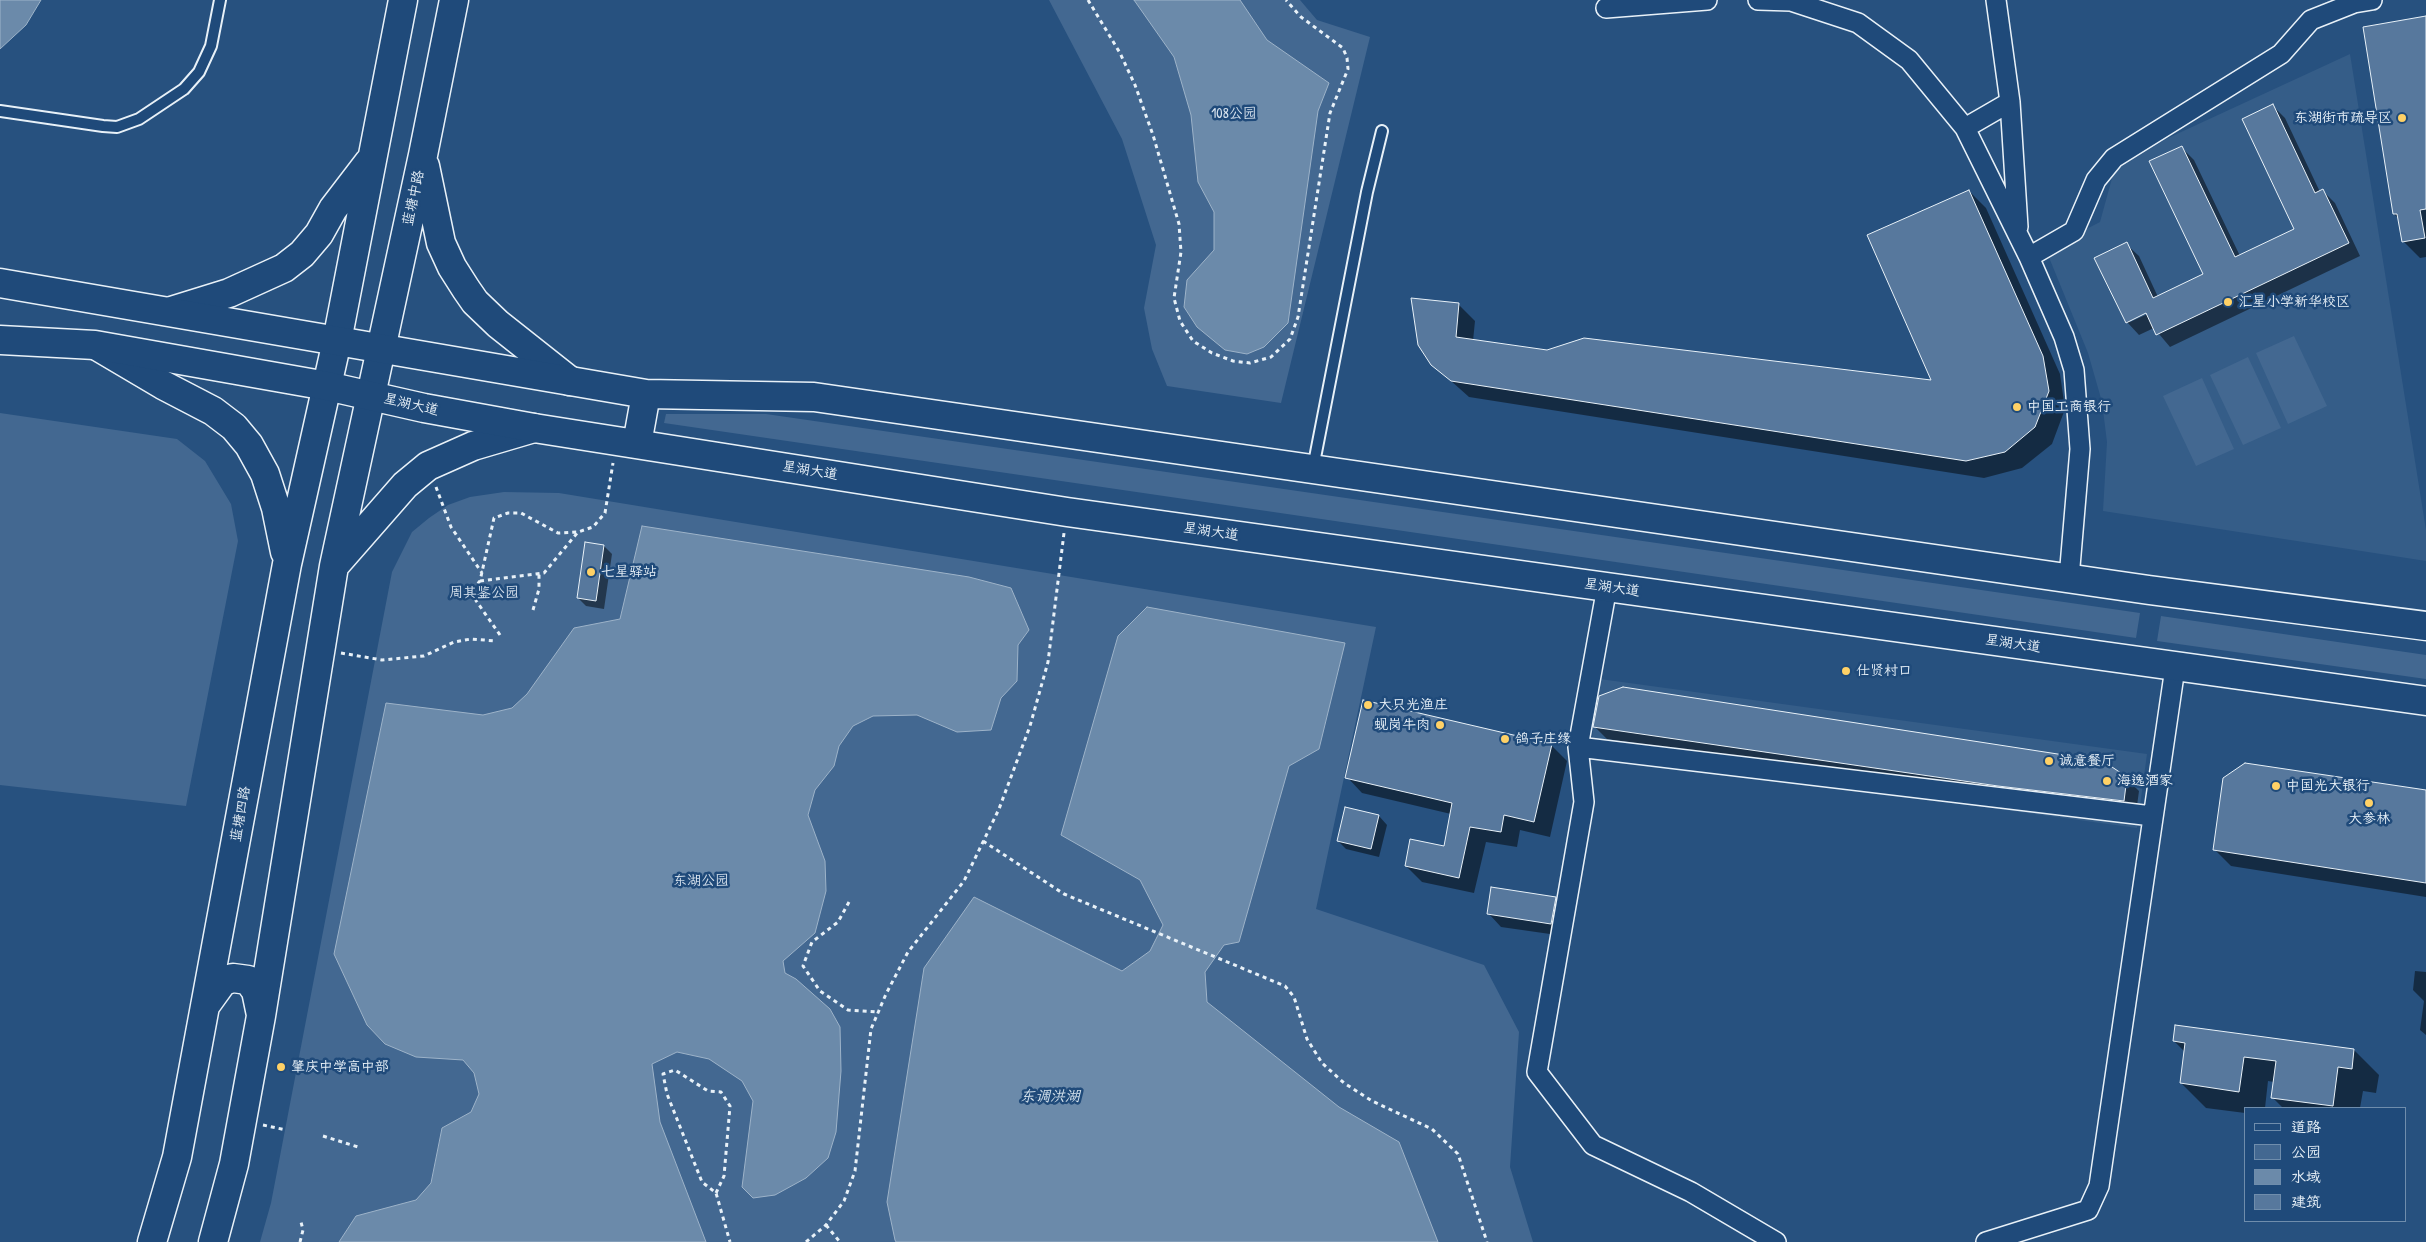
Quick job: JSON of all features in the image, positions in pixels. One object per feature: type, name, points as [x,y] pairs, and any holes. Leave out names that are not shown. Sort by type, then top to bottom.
[{"type":"main road","points":[[327,386],[403,0]]},
{"type":"main road","name":"蓝塘中路","points":[[371,396],[454,0]]},
{"type":"main road","points":[[423,155],[441,243],[452,267],[466,290],[475,302],[498,324],[570,381]]},
{"type":"main road","points":[[170,310],[229,293],[284,268],[302,254],[319,234],[333,209],[372,156]]},
{"type":"main road","points":[[0,283],[170,310],[646,394],[814,397],[2069,578],[2426,626]]},
{"type":"main road","name":"星湖大道","points":[[0,340],[96,345],[327,386],[424,408],[534,428],[1067,512],[2175,668],[2426,701]]},
{"type":"main road","points":[[96,345],[163,385],[213,411],[234,427],[249,445],[264,474],[276,508],[287,564]]},
{"type":"main road","name":"蓝塘四路","points":[[150,1238],[177,1157],[287,564],[327,386]]},
{"type":"main road","points":[[626,442],[646,394]]},
{"type":"main road","points":[[212,1242],[234,1164],[261,1016],[334,566],[371,396]]},
{"type":"main road","points":[[334,566],[405,485],[428,466],[473,446],[534,428]]},
{"type":"main road","points":[[205,1007],[223,981],[234,978],[248,980],[256,991],[261,1016]]},
{"type":"street","points":[[1606,8],[1707,0]]},
{"type":"street","points":[[1758,0],[1791,0],[1858,23],[1909,60],[1965,128],[2025,250],[2064,337],[2074,370],[2080,449],[2069,578]]},
{"type":"street","points":[[1996,0],[2010,102],[2017,224],[2025,250]]},
{"type":"street","points":[[2025,250],[2074,231],[2096,180],[2114,158],[2281,54],[2311,20],[2354,3],[2372,0]]},
{"type":"street","points":[[1965,128],[2010,102]]},
{"type":"street","points":[[1607,587],[1578,747],[1584,802],[1537,1072],[1593,1144],[1691,1192],[1776,1242]]},
{"type":"street","points":[[1986,1242],[2088,1210],[2099,1186],[2175,668]]},
{"type":"street","points":[[1578,747],[2152,816]]},
{"type":"lane","points":[[0,111],[116,127],[139,120],[184,89],[199,72],[210,46],[220,0]]},
{"type":"lane","points":[[1312,469],[1367,192],[1382,131]]},
{"type":"path","points":[[1088,0],[1120,53],[1135,85],[1153,135],[1174,206],[1179,224],[1181,252],[1174,298],[1180,321],[1193,341],[1212,353],[1233,361],[1250,363],[1271,356],[1290,338],[1298,317],[1330,112],[1348,69],[1348,58],[1343,48],[1301,18],[1286,0]]},
{"type":"path","points":[[500,635],[470,592],[480,581],[494,518],[508,513],[521,513],[558,533],[578,532],[592,527],[605,512],[626,442]]},
{"type":"path","points":[[428,466],[451,527],[482,573]]},
{"type":"path","points":[[806,1242],[826,1225],[844,1202],[855,1171],[872,1030],[878,1012],[908,952],[964,881],[999,809],[1030,726],[1048,662],[1067,512]]},
{"type":"path","points":[[480,581],[544,573],[578,532]]},
{"type":"path","points":[[533,610],[539,589],[539,574]]},
{"type":"path","points":[[321,650],[382,660],[424,656],[454,642],[471,639],[496,641]]},
{"type":"path","points":[[984,841],[1064,894],[1285,986],[1294,997],[1307,1039],[1322,1063],[1344,1083],[1372,1101],[1432,1129],[1458,1154],[1487,1242]]},
{"type":"path","points":[[849,902],[838,922],[812,942],[804,966],[820,991],[848,1010],[878,1012]]},
{"type":"path","points":[[716,1193],[724,1176],[730,1106],[721,1092],[708,1091],[675,1070],[663,1074],[667,1094],[702,1182],[716,1193],[730,1242]]},
{"type":"path","points":[[323,1136],[358,1147]]},
{"type":"path","points":[[300,1222],[302,1230],[300,1242]]},
{"type":"path","points":[[826,1225],[840,1242]]},
{"type":"shaded area","name":"汇星小学新华校区","points":[[2350,54],[2426,530],[2426,561],[2103,511],[2107,442],[2102,402],[2088,353],[2046,250],[2100,222],[2114,171],[2166,139]]},
{"type":"shaded area","points":[[1600,679],[2147,754],[2137,828],[1590,753]]},
{"type":"green space","name":"108公园","points":[[1049,0],[1300,0],[1317,20],[1370,37],[1281,403],[1167,386],[1152,349],[1144,308],[1156,245],[1122,139]]},
{"type":"green space","points":[[2294,336],[2327,406],[2288,424],[2256,353]]},
{"type":"green space","points":[[2248,357],[2281,428],[2243,445],[2210,375]]},
{"type":"green space","points":[[2202,378],[2234,449],[2196,466],[2163,396]]},
{"type":"green space","points":[[0,413],[177,439],[205,461],[231,504],[238,541],[186,806],[0,785]]},
{"type":"green space","points":[[666,414],[766,414],[2140,613],[2136,638],[664,423]]},
{"type":"green space","name":"东湖公园","points":[[504,492],[559,493],[1376,627],[1316,909],[1484,965],[1519,1032],[1510,1167],[1533,1242],[260,1242],[271,1203],[392,572],[412,532],[429,518],[448,505],[470,497]]},
{"type":"green space","points":[[2161,616],[2426,655],[2426,679],[2157,641]]},
{"type":"water","points":[[0,0],[41,0],[26,25],[0,49]]},
{"type":"water","points":[[1134,0],[1240,0],[1267,40],[1329,83],[1318,111],[1288,323],[1264,347],[1247,354],[1225,350],[1197,327],[1184,307],[1187,280],[1214,250],[1214,212],[1198,182],[1191,115],[1174,57]]},
{"type":"water","points":[[642,526],[969,577],[1011,588],[1029,630],[1018,645],[1017,681],[1001,698],[991,730],[957,732],[917,715],[873,716],[853,726],[839,746],[834,766],[815,790],[808,815],[825,861],[826,891],[815,933],[783,961],[785,973],[796,979],[830,1009],[840,1027],[841,1071],[836,1132],[828,1158],[806,1178],[775,1195],[753,1198],[742,1187],[753,1101],[742,1081],[709,1059],[677,1052],[652,1064],[660,1122],[706,1242],[339,1242],[356,1216],[416,1200],[431,1183],[442,1128],[471,1112],[479,1094],[474,1073],[463,1060],[416,1057],[385,1044],[367,1025],[334,954],[386,703],[483,715],[512,708],[527,694],[574,628],[620,619]]},
{"type":"water","name":"东调洪湖","points":[[1147,607],[1345,643],[1319,749],[1289,766],[1239,942],[1224,945],[1205,972],[1207,1002],[1339,1107],[1399,1142],[1438,1242],[896,1242],[895,1240],[887,1202],[924,968],[974,897],[1122,971],[1150,951],[1163,925],[1140,880],[1061,835],[1118,636]]},
{"type":"building","name":"东湖街市疏导区","points":[[2426,16],[2426,209],[2420,210],[2425,238],[2402,242],[2397,214],[2393,214],[2363,27]]},
{"type":"building","points":[[2273,104],[2315,193],[2323,189],[2349,243],[2156,335],[2146,313],[2126,323],[2094,258],[2127,242],[2153,298],[2203,274],[2149,161],[2182,146],[2235,257],[2294,229],[2242,119]]},
{"type":"building","points":[[1969,190],[2043,356],[2049,391],[2035,427],[2005,452],[1966,461],[1451,381],[1431,365],[1418,345],[1411,298],[1459,303],[1456,337],[1547,350],[1584,338],[1931,380],[1867,235]]},
{"type":"building","name":"七星驿站","points":[[585,542],[604,545],[596,601],[577,598]]},
{"type":"building","points":[[1623,687],[2103,761],[2127,777],[2124,801],[1998,786],[1593,727],[1599,696]]},
{"type":"building","points":[[1363,700],[1552,744],[1534,822],[1504,815],[1501,832],[1470,827],[1459,878],[1405,866],[1410,839],[1444,846],[1452,803],[1345,778]]},
{"type":"building","points":[[2245,763],[2426,790],[2426,883],[2213,850],[2223,778]]},
{"type":"building","points":[[1345,807],[1379,815],[1371,849],[1337,841]]},
{"type":"building","points":[[1491,887],[1556,897],[1551,924],[1487,914]]},
{"type":"building","points":[[2175,1025],[2354,1049],[2352,1069],[2338,1067],[2333,1106],[2271,1098],[2276,1061],[2244,1057],[2239,1092],[2180,1083],[2185,1043],[2173,1041]]},
{"type":"place","name":"东湖街市疏导区","points":[[2402,118]]},
{"type":"place","name":"汇星小学新华校区","points":[[2228,302]]},
{"type":"place","name":"中国工商银行","points":[[2017,407]]},
{"type":"place","name":"七星驿站","points":[[591,572]]},
{"type":"place","name":"仕贤村口","points":[[1846,671]]},
{"type":"place","name":"大只光渔庄","points":[[1368,705]]},
{"type":"place","name":"蚬岗牛肉","points":[[1440,725]]},
{"type":"place","name":"鸽子庄缘","points":[[1505,739]]},
{"type":"place","name":"诚意餐厅","points":[[2049,761]]},
{"type":"place","name":"海逸酒家","points":[[2107,781]]},
{"type":"place","name":"中国光大银行","points":[[2276,786]]},
{"type":"place","name":"大参林","points":[[2369,803]]},
{"type":"place","name":"肇庆中学高中部","points":[[281,1067]]},
{"type":"park label","name":"周其鉴公园","points":[[484,593]]}]
